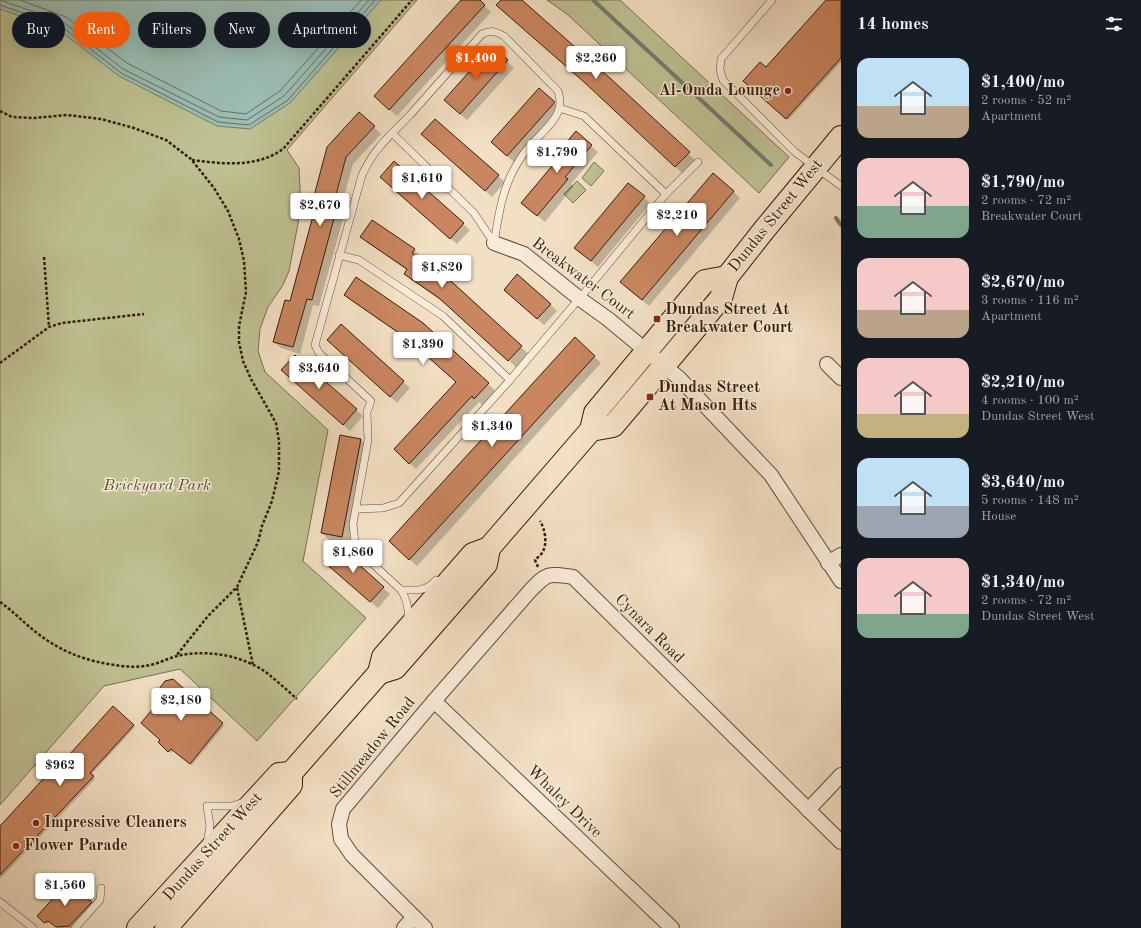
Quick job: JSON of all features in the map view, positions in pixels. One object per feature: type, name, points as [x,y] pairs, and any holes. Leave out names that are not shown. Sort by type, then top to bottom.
[{"type":"main road","name":"Dundas Street West","points":[[591,430],[613,426],[721,298],[727,277],[815,167],[841,137]]},
{"type":"main road","name":"Dundas Street West","points":[[379,674],[383,657],[476,551],[591,430],[595,412],[705,281],[727,277]]},
{"type":"main road","name":"Dundas Street West","points":[[166,928],[291,785],[291,773],[379,674],[395,668],[486,564],[476,551]]},
{"type":"main road","name":"Dundas Street West","points":[[138,928],[279,774],[291,773]]},
{"type":"street","name":"Breakwater Court","points":[[494,243],[524,254],[580,299],[608,319],[647,351],[695,394],[728,431],[771,475],[841,581]]},
{"type":"street","points":[[827,364],[841,378]]},
{"type":"street","points":[[828,562],[841,555]]},
{"type":"street","name":"Cynara Road","points":[[543,577],[553,574],[573,577],[841,842]]},
{"type":"street","points":[[434,701],[543,577]]},
{"type":"street","name":"Stillmeadow Road","points":[[425,928],[352,855],[341,840],[339,824],[343,809],[434,701]]},
{"type":"street","name":"Whaley Drive","points":[[434,701],[672,928]]},
{"type":"street","points":[[808,810],[841,776]]},
{"type":"street","points":[[404,928],[414,917]]},
{"type":"lane","points":[[772,0],[721,59],[720,70],[723,80],[795,152],[841,186]]},
{"type":"lane","points":[[402,635],[408,619],[406,598],[401,590],[360,552],[355,543],[353,524],[368,440],[367,412],[371,401],[319,353],[315,345],[362,175],[369,160],[377,149],[482,34],[489,31],[496,31],[504,36],[558,90],[560,98],[559,108],[555,118],[528,148],[511,175],[499,210],[494,243]]},
{"type":"lane","points":[[559,108],[584,116],[666,194]]},
{"type":"lane","points":[[392,133],[474,213],[494,243]]},
{"type":"lane","points":[[356,509],[383,508],[399,503],[510,380],[580,299],[666,194],[698,162]]},
{"type":"lane","points":[[339,255],[359,260],[442,316],[510,380]]},
{"type":"lane","points":[[401,590],[430,587],[439,576]]},
{"type":"lane","points":[[205,855],[210,826],[207,806],[232,806],[256,799]]},
{"type":"lane","points":[[75,928],[100,900],[101,888]]},
{"type":"lane","points":[[0,902],[34,928]]},
{"type":"path","points":[[191,159],[213,163],[255,161],[273,156],[283,149],[412,0]]},
{"type":"path","points":[[0,111],[12,117],[34,118],[67,116],[101,119],[134,128],[166,140],[191,159],[214,188],[228,211],[238,239],[244,261],[246,292],[239,326],[239,342],[243,361],[248,373],[276,423],[279,441],[279,471],[272,501],[262,526],[258,542],[237,588],[208,616],[176,656]]},
{"type":"path","points":[[44,256],[49,326]]},
{"type":"path","points":[[0,363],[49,326],[62,323],[144,314]]},
{"type":"path","points":[[540,521],[544,527],[545,545],[542,553],[535,560],[543,577]]},
{"type":"path","points":[[237,588],[253,666]]},
{"type":"path","points":[[0,602],[52,644],[67,653],[93,661],[131,667],[153,664],[176,656],[200,653],[224,655],[266,672],[297,699]]},
{"type":"green space","name":"Brickyard Park","points":[[0,0],[417,0],[287,150],[299,168],[301,208],[289,271],[283,285],[268,307],[260,329],[258,351],[265,372],[328,430],[303,561],[366,618],[257,741],[180,669],[104,686],[0,805]]},
{"type":"green space","points":[[547,0],[620,0],[789,157],[759,193],[567,14]]},
{"type":"green space","points":[[594,162],[604,171],[591,186],[582,178]]},
{"type":"green space","points":[[577,181],[586,190],[573,203],[564,194]]},
{"type":"water","points":[[0,0],[381,0],[370,12],[278,12],[278,48],[339,48],[290,103],[250,129],[217,126],[119,76],[82,48],[130,48],[130,12],[73,12],[73,41],[65,35],[65,12],[12,12],[12,13],[0,9]]},
{"type":"building","points":[[461,0],[480,0],[485,5],[389,110],[374,96]]},
{"type":"building","points":[[501,0],[522,0],[690,152],[675,167],[584,82],[496,5]]},
{"type":"building","points":[[826,0],[841,0],[841,58],[786,119],[743,81],[760,62],[766,67]]},
{"type":"building","points":[[492,46],[508,60],[460,114],[444,100]]},
{"type":"building","points":[[539,88],[555,102],[507,156],[491,142]]},
{"type":"building","points":[[359,112],[375,126],[346,157],[332,210],[336,211],[312,300],[307,299],[293,347],[273,342],[285,300],[290,301],[317,201],[313,200],[327,147]]},
{"type":"building","points":[[435,119],[499,175],[485,191],[421,134]]},
{"type":"building","points":[[576,131],[592,145],[565,177],[568,179],[537,216],[521,203],[552,166],[549,163]]},
{"type":"building","points":[[394,161],[464,223],[450,239],[380,177]]},
{"type":"building","points":[[713,173],[734,191],[642,300],[620,282]]},
{"type":"building","points":[[628,183],[645,196],[591,261],[574,248]]},
{"type":"building","points":[[372,220],[415,249],[412,253],[452,282],[522,346],[508,361],[439,298],[404,274],[407,269],[360,237]]},
{"type":"building","points":[[517,274],[551,304],[537,319],[504,290]]},
{"type":"building","points":[[356,277],[423,323],[489,383],[474,399],[472,396],[409,464],[394,449],[456,382],[409,340],[344,295]]},
{"type":"building","points":[[341,324],[404,381],[390,397],[327,340]]},
{"type":"building","points":[[575,337],[595,356],[409,560],[389,541]]},
{"type":"building","points":[[295,355],[357,409],[343,425],[281,370]]},
{"type":"building","points":[[340,435],[361,439],[342,537],[321,533]]},
{"type":"building","points":[[337,545],[384,587],[370,602],[323,561]]},
{"type":"building","points":[[173,679],[223,723],[190,764],[171,749],[168,752],[158,742],[160,740],[141,723],[165,694],[159,689],[165,681]]},
{"type":"building","points":[[113,706],[134,725],[90,773],[94,776],[0,875],[0,826],[67,753],[69,755]]},
{"type":"building","points":[[69,881],[92,902],[69,926],[56,927],[48,921],[44,923],[37,916]]},
{"type":"waterway","points":[[593,0],[771,165]]},
{"type":"waterway","points":[[836,218],[841,225]]},
{"type":"place","name":"Al-Omda Lounge","points":[[788,91]]},
{"type":"place","name":"Dundas Street At Breakwater Court","points":[[657,319]]},
{"type":"place","name":"Dundas Street At Mason Hts","points":[[650,397]]},
{"type":"place","name":"Impressive Cleaners","points":[[36,823]]},
{"type":"place","name":"Flower Parade","points":[[16,846]]}]
